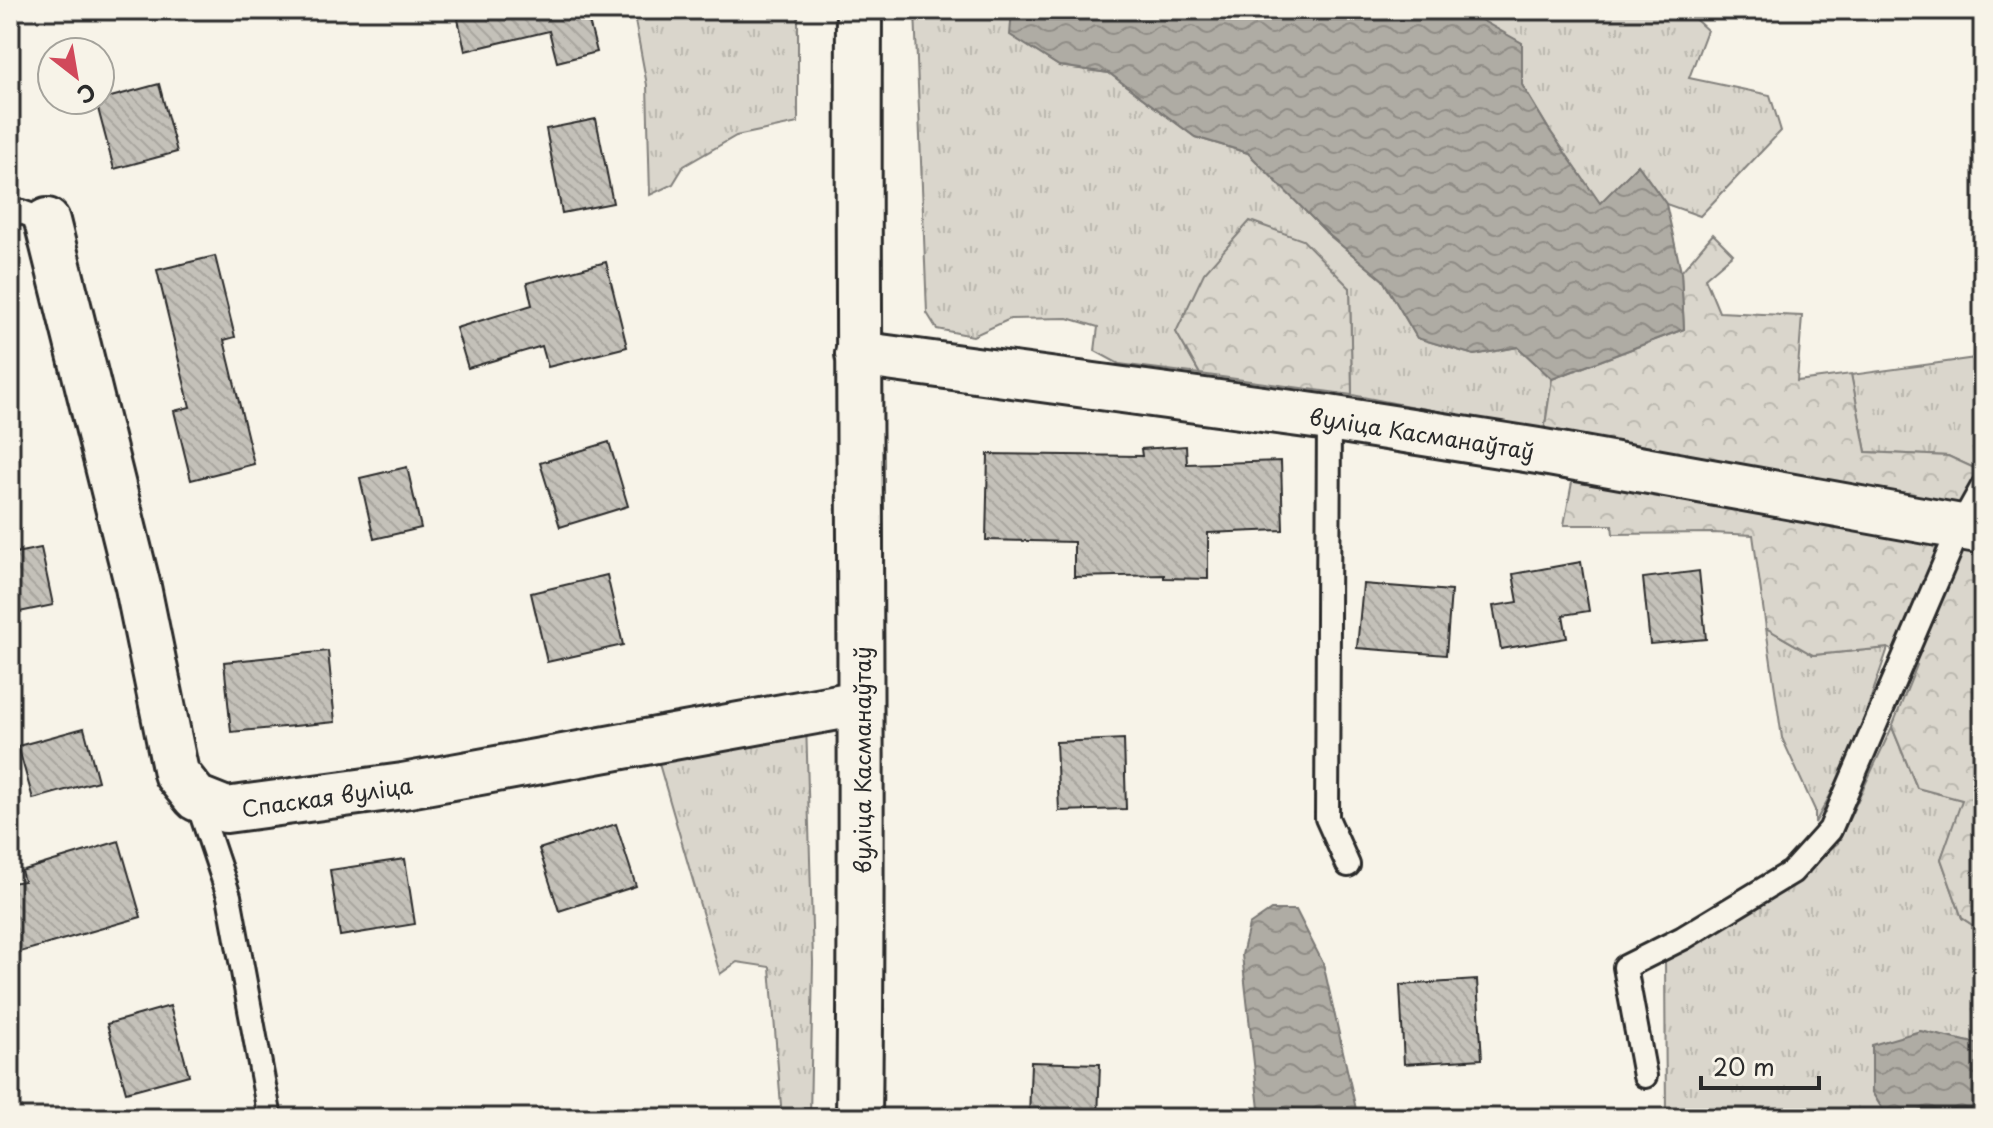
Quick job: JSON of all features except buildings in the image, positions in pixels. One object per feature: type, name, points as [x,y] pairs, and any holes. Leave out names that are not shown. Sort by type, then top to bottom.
[{"type":"street","name":"вуліца Касманаўтаў","points":[[859,10],[862,918],[859,1118]]},
{"type":"street","points":[[29,214],[138,587],[176,773],[196,798]]},
{"type":"street","name":"вуліца Касманаўтаў","points":[[858,354],[1329,418],[1538,451],[1972,529]]},
{"type":"street","name":"Спаская вуліца","points":[[196,798],[226,810],[403,786],[860,703]]},
{"type":"lane","points":[[1329,418],[1327,818],[1348,865]]},
{"type":"lane","points":[[1645,1076],[1625,967],[1683,938],[1792,872],[1830,830],[1972,529],[1983,486]]},
{"type":"lane","points":[[196,798],[229,896],[270,1118]]},
{"type":"green space","points":[[633,10],[798,10],[798,123],[736,136],[684,166],[673,184],[650,195],[647,85]]},
{"type":"green space","points":[[915,10],[1012,10],[1011,35],[1059,66],[1109,73],[1195,137],[1248,153],[1329,235],[1383,280],[1417,338],[1474,355],[1518,347],[1552,379],[1544,432],[1352,395],[1350,288],[1176,332],[1200,374],[1119,364],[1095,351],[1098,327],[1068,318],[1010,319],[973,336],[937,329],[927,313]]},
{"type":"green space","points":[[1460,10],[1685,10],[1707,30],[1689,78],[1770,95],[1781,131],[1700,216],[1666,204],[1638,165],[1600,204],[1522,85],[1522,43]]},
{"type":"green space","points":[[1250,221],[1303,240],[1350,288],[1352,395],[1200,374],[1176,332],[1204,273]]},
{"type":"green space","points":[[1713,234],[1733,254],[1705,278],[1719,312],[1802,316],[1797,381],[1851,374],[1866,452],[1948,456],[1983,472],[1983,932],[1962,918],[1941,859],[1962,800],[1917,788],[1892,727],[1917,665],[1888,648],[1813,655],[1766,628],[1753,535],[1613,534],[1612,525],[1564,525],[1575,466],[1544,432],[1552,379],[1684,329],[1681,272]]},
{"type":"green space","points":[[1983,357],[1983,466],[1978,470],[1948,456],[1866,452],[1851,375]]},
{"type":"green space","points":[[1766,628],[1813,655],[1888,648],[1850,759],[1815,823],[1815,810],[1782,738]]},
{"type":"green space","points":[[806,722],[813,962],[810,1118],[782,1118],[770,967],[737,962],[720,974],[655,750]]},
{"type":"green space","points":[[1892,727],[1917,788],[1963,800],[1941,859],[1962,918],[1983,932],[1983,1045],[1920,1031],[1872,1092],[1888,1118],[1666,1118],[1665,958],[1792,882],[1838,843]]},
{"type":"water","points":[[1012,10],[1177,10],[1236,22],[1276,10],[1467,12],[1522,43],[1522,85],[1600,203],[1638,165],[1666,204],[1681,272],[1684,329],[1552,379],[1518,347],[1474,355],[1417,338],[1383,280],[1329,235],[1248,153],[1195,137],[1109,73],[1059,66],[1010,35]]},
{"type":"water","points":[[1271,910],[1296,910],[1323,963],[1358,1118],[1260,1118],[1242,955],[1249,925]]},
{"type":"water","points":[[1920,1031],[1983,1045],[1983,1118],[1888,1118],[1872,1092],[1872,1045]]}]
